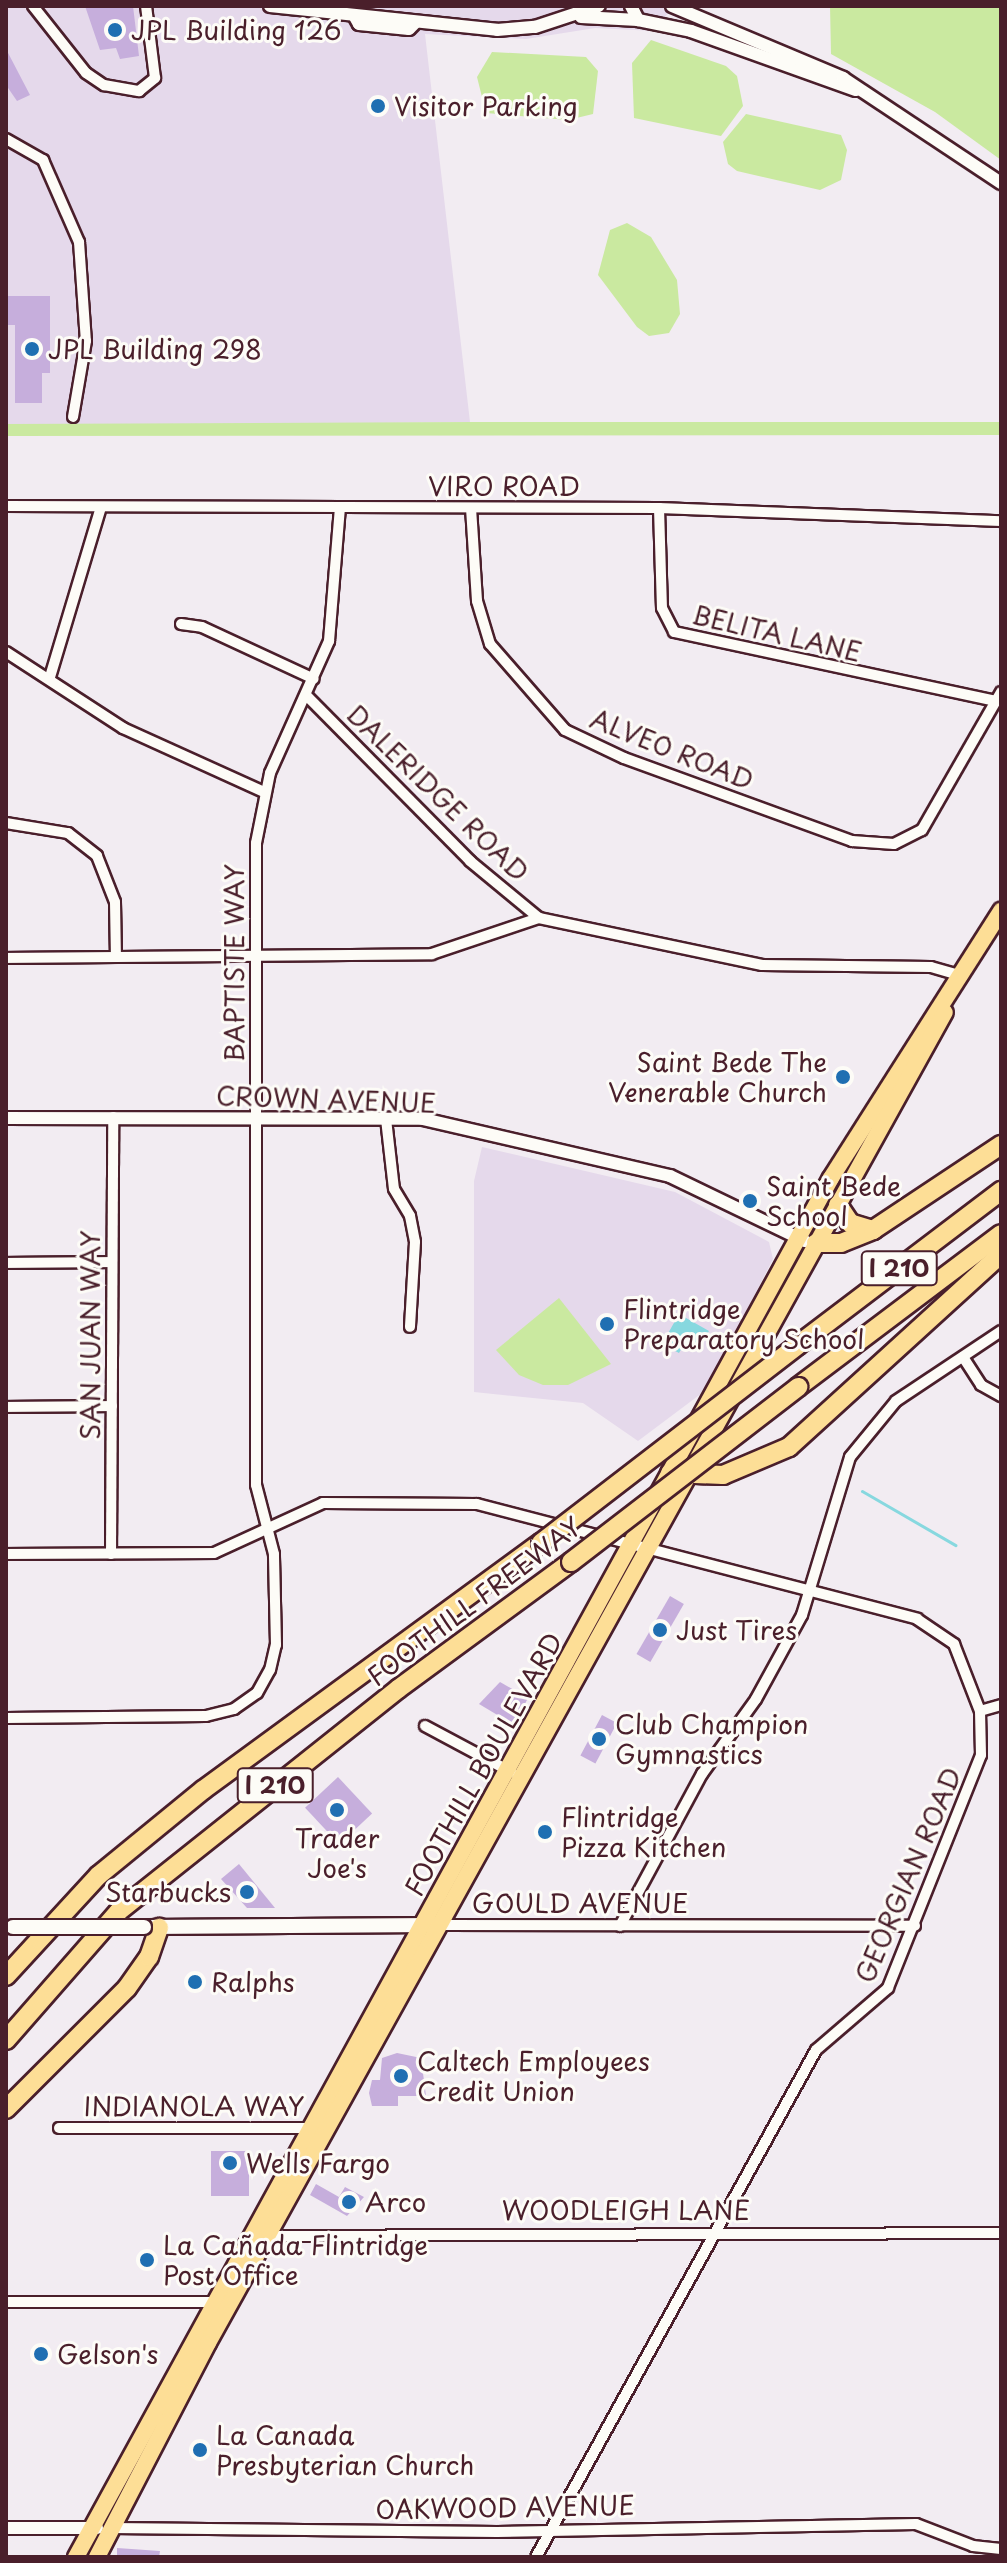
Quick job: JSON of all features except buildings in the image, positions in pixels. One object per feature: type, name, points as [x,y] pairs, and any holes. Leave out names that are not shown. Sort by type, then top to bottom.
[{"type":"highway","points":[[807,1241],[841,1243],[873,1230],[1001,1145]]},
{"type":"highway","name":"FOOTHILL FREEWAY","points":[[6,1976],[99,1875],[203,1790],[541,1543],[1001,1191]]},
{"type":"highway","points":[[838,1205],[850,1223],[873,1230]]},
{"type":"highway","name":"FOOTHILL FREEWAY","points":[[6,2040],[119,1911],[386,1698],[571,1562],[1001,1234]]},
{"type":"highway","points":[[670,1473],[690,1477],[745,1468],[815,1430],[1001,1254]]},
{"type":"highway","points":[[6,2109],[127,1988],[149,1957],[152,1927]]},
{"type":"main road","name":"FOOTHILL BOULEVARD","points":[[260,2235],[309,2129],[422,1925],[652,1548],[807,1241],[913,1044],[965,977],[1001,911]]},
{"type":"main road","name":"FOOTHILL BOULEVARD","points":[[76,2557],[260,2235],[329,2127],[440,1925],[514,1774],[670,1473],[807,1241],[838,1205],[947,1003]]},
{"type":"main road","name":"GOULD AVENUE","points":[[10,1927],[440,1925]]},
{"type":"main road","name":"FOOTHILL BOULEVARD","points":[[97,2557],[222,2303]]},
{"type":"street","points":[[33,6],[94,79],[139,91],[153,84],[146,6]]},
{"type":"street","points":[[270,6],[354,10],[415,23],[518,29],[566,18],[599,6]]},
{"type":"street","points":[[631,6],[638,20]]},
{"type":"street","points":[[657,21],[666,6]]},
{"type":"street","points":[[672,6],[843,78],[856,90]]},
{"type":"street","points":[[566,18],[657,21],[856,90],[913,119],[1001,183]]},
{"type":"street","points":[[6,139],[43,160],[79,242],[86,341],[73,417]]},
{"type":"street","name":"VIRO ROAD","points":[[6,506],[659,508],[1001,521]]},
{"type":"street","points":[[50,677],[101,507]]},
{"type":"street","name":"BAPTISTE WAY","points":[[6,1718],[206,1716],[234,1709],[257,1693],[270,1670],[276,1645],[267,1527],[256,1485],[256,843],[264,792],[314,679],[334,616],[340,507]]},
{"type":"street","name":"ALVEO ROAD","points":[[471,508],[477,601],[490,644],[565,730],[624,758],[852,841],[885,846],[911,838],[931,818],[998,696]]},
{"type":"street","name":"BELITA LANE","points":[[659,508],[662,608],[674,632],[998,696]]},
{"type":"street","points":[[181,624],[202,627],[314,679]]},
{"type":"street","points":[[6,652],[50,677],[123,728],[264,792]]},
{"type":"street","name":"DALERIDGE ROAD","points":[[307,696],[470,861],[539,918],[762,965],[931,967],[965,977]]},
{"type":"street","points":[[6,823],[68,833],[97,856],[115,902],[116,957]]},
{"type":"street","points":[[6,958],[432,954],[539,918]]},
{"type":"street","name":"SAN JUAN WAY","points":[[111,1554],[113,1117]]},
{"type":"street","name":"CROWN AVENUE","points":[[6,1118],[423,1119],[670,1176],[807,1241]]},
{"type":"street","points":[[386,1119],[394,1189],[410,1216],[415,1242],[410,1327]]},
{"type":"street","points":[[6,1263],[112,1262]]},
{"type":"street","points":[[620,1926],[702,1774],[756,1699],[811,1591],[850,1457],[896,1401],[1001,1331]]},
{"type":"street","points":[[963,1357],[981,1385],[1001,1396]]},
{"type":"street","points":[[6,1407],[112,1406]]},
{"type":"street","name":"GEORGIAN ROAD","points":[[6,1554],[214,1553],[323,1503],[452,1503],[502,1507],[811,1591],[944,1631],[980,1711],[977,1773],[915,1926],[874,2005],[816,2050],[536,2557]]},
{"type":"street","points":[[980,1711],[1001,1705]]},
{"type":"street","points":[[425,1726],[514,1774]]},
{"type":"street","name":"GOULD AVENUE","points":[[440,1925],[915,1926]]},
{"type":"street","name":"INDIANOLA WAY","points":[[59,2128],[329,2127]]},
{"type":"street","name":"WOODLEIGH LANE","points":[[260,2235],[1001,2233]]},
{"type":"street","points":[[6,2302],[222,2303]]},
{"type":"street","name":"OAKWOOD AVENUE","points":[[6,2528],[553,2528],[916,2524],[973,2546],[1001,2549]]},
{"type":"shaded area","points":[[6,6],[673,6],[655,31],[595,28],[526,39],[425,34],[470,422],[213,425],[6,424]]},
{"type":"shaded area","name":"Flintridge Preparatory School","points":[[482,1147],[675,1192],[769,1242],[773,1259],[706,1390],[638,1441],[583,1403],[474,1392],[474,1181]]},
{"type":"green space","points":[[830,6],[1001,6],[1001,160],[935,112],[831,54]]},
{"type":"green space","points":[[651,40],[726,66],[737,76],[743,106],[721,136],[634,118],[632,63]]},
{"type":"green space","points":[[492,52],[586,57],[598,71],[593,114],[568,120],[486,113],[477,77]]},
{"type":"green space","points":[[746,114],[841,135],[847,150],[841,180],[820,190],[737,171],[728,164],[723,142]]},
{"type":"green space","points":[[627,223],[651,237],[677,280],[680,314],[669,333],[649,336],[637,327],[598,275],[610,230]]},
{"type":"green space","points":[[1001,422],[1001,435],[6,436],[6,424]]},
{"type":"green space","points":[[559,1298],[611,1364],[568,1385],[543,1385],[519,1375],[496,1350]]},
{"type":"water","points":[[679,1314],[709,1331],[700,1346],[687,1339],[679,1353],[662,1344]]},
{"type":"waterway","points":[[862,1491],[955,1545]]},
{"type":"place","name":"JPL Building 126","points":[[115,30]]},
{"type":"place","name":"Visitor Parking","points":[[378,106]]},
{"type":"place","name":"JPL Building 298","points":[[32,349]]},
{"type":"place","name":"Saint Bede The Venerable Church","points":[[843,1077]]},
{"type":"place","name":"Saint Bede School","points":[[750,1201]]},
{"type":"place","name":"Flintridge Preparatory School","points":[[607,1324]]},
{"type":"place","name":"Just Tires","points":[[660,1630]]},
{"type":"place","name":"Club Champion Gymnastics","points":[[599,1739]]},
{"type":"place","name":"Trader Joe's","points":[[337,1810]]},
{"type":"place","name":"Flintridge Pizza Kitchen","points":[[545,1832]]},
{"type":"place","name":"Starbucks","points":[[247,1892]]},
{"type":"place","name":"Ralphs","points":[[195,1982]]},
{"type":"place","name":"Caltech Employees Credit Union","points":[[401,2076]]},
{"type":"place","name":"Wells Fargo","points":[[230,2163]]},
{"type":"place","name":"Arco","points":[[349,2202]]},
{"type":"place","name":"La Cañada Flintridge Post Office","points":[[147,2260]]},
{"type":"place","name":"Gelson's","points":[[41,2354]]},
{"type":"place","name":"La Canada Presbyterian Church","points":[[200,2450]]}]
